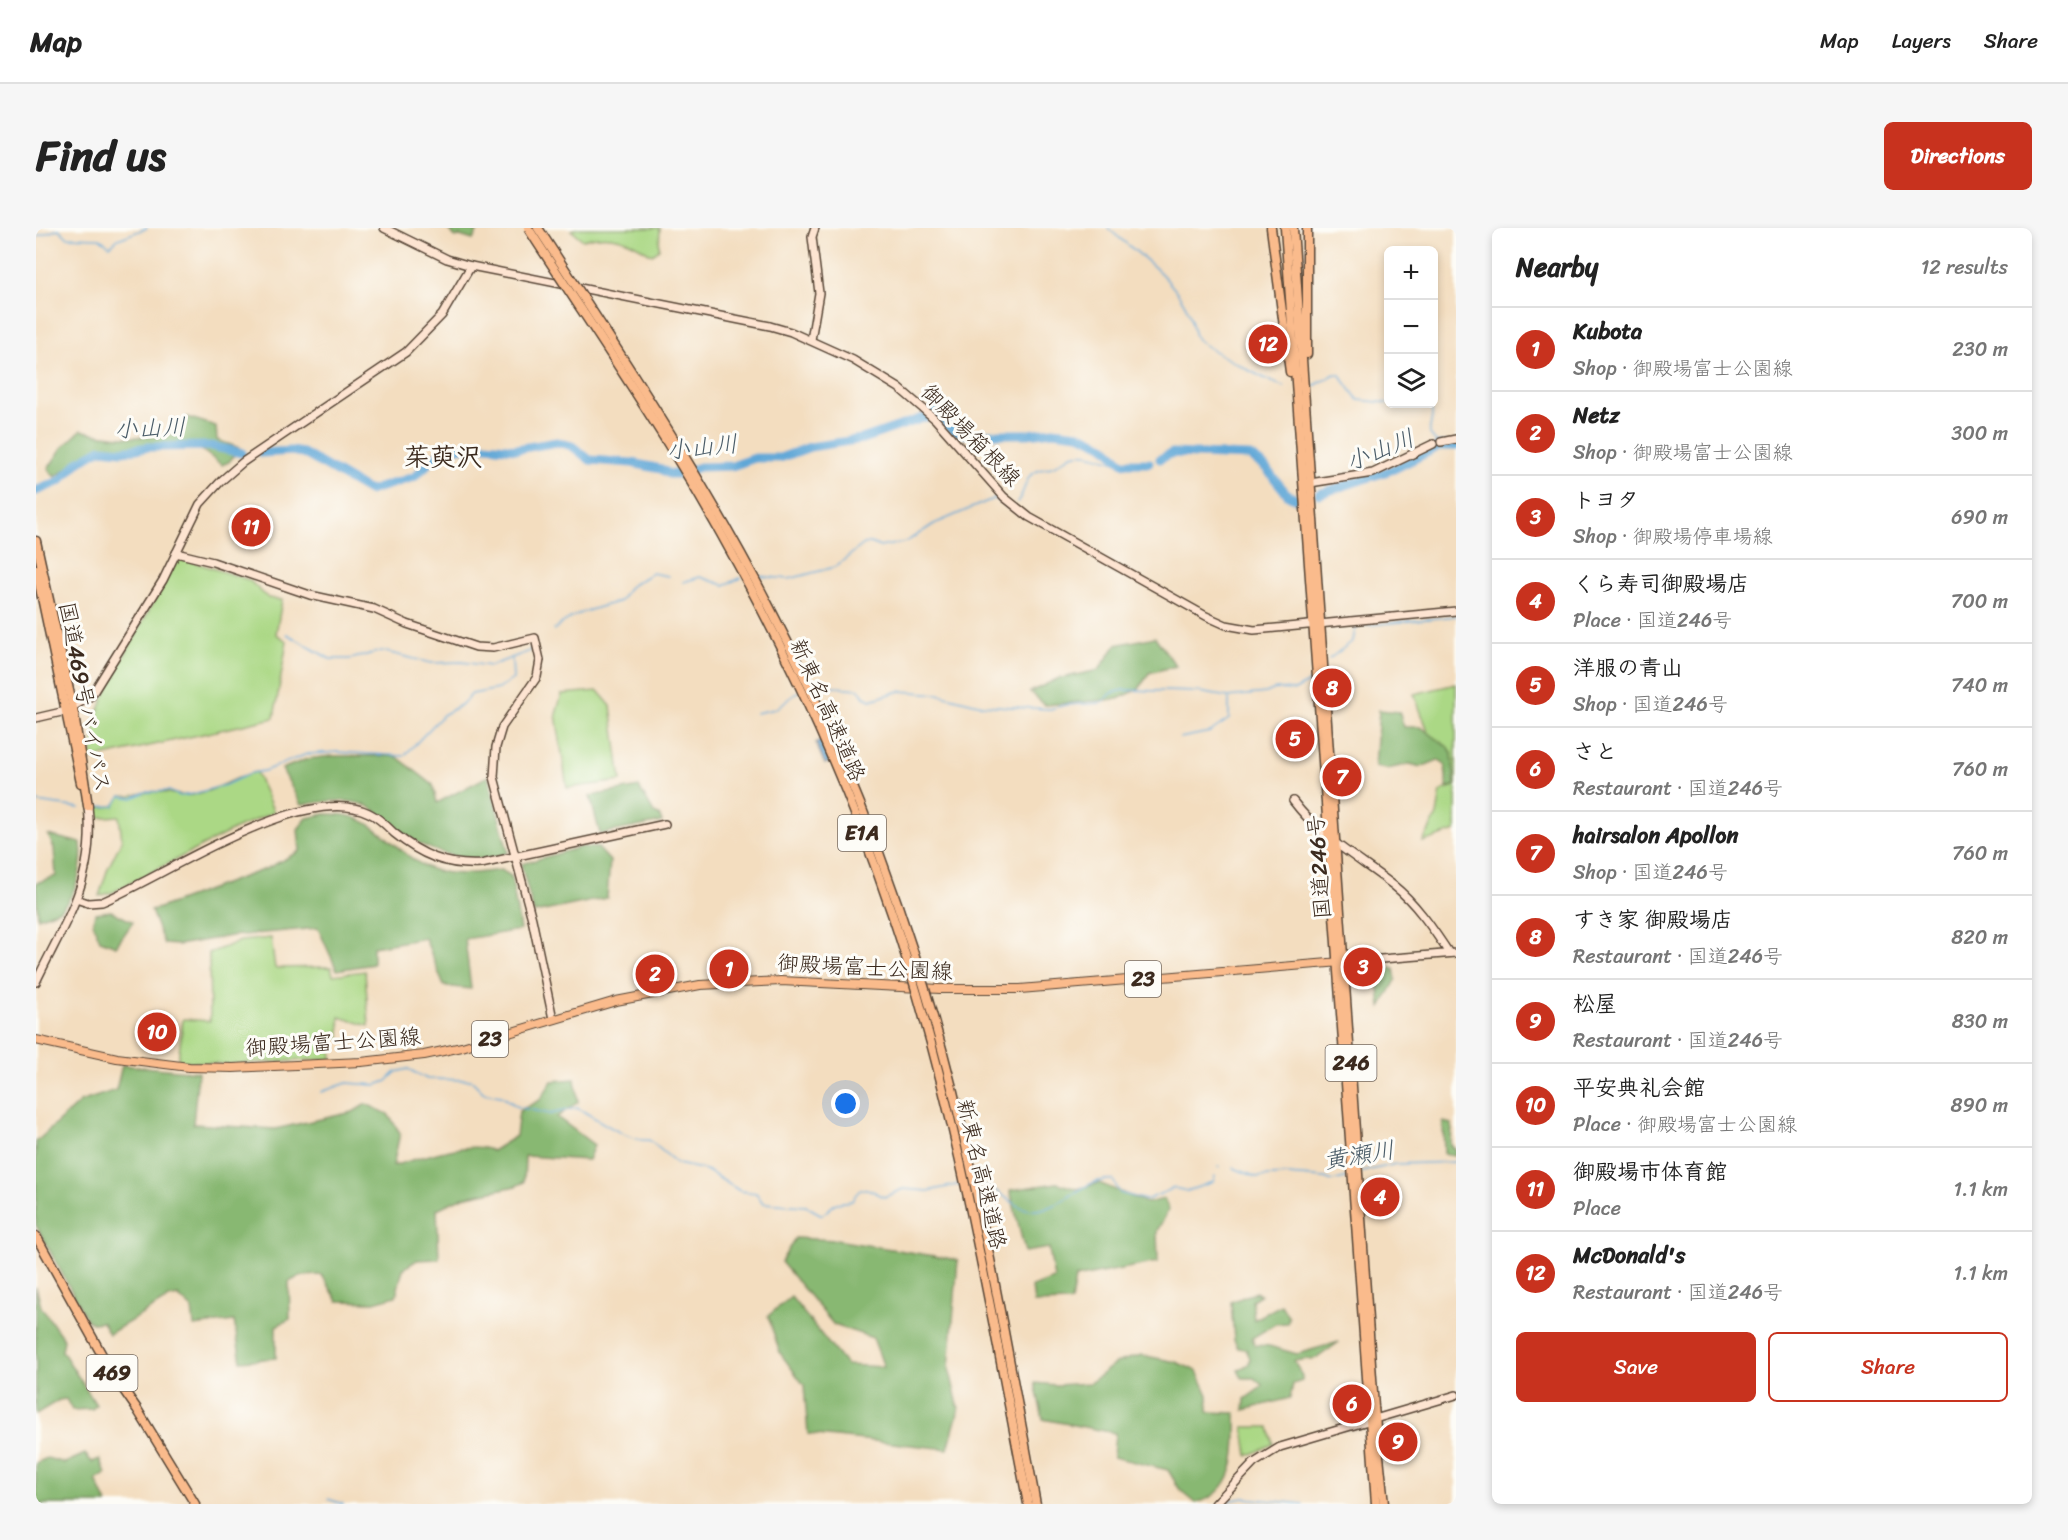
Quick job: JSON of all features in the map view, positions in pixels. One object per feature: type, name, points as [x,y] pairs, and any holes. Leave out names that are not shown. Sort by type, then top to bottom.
[{"type":"highway","name":"新東名高速道路","points":[[528,228],[659,429],[727,545],[810,707],[858,822],[892,913],[922,1006],[954,1125],[983,1262],[1028,1504]]},
{"type":"highway","name":"新東名高速道路","points":[[537,228],[666,426],[739,550],[816,702],[865,819],[920,972],[961,1123],[992,1261],[1036,1504]]},
{"type":"highway","name":"246","points":[[1273,228],[1285,346],[1301,401]]},
{"type":"highway","name":"国道246号","points":[[1285,228],[1291,256]]},
{"type":"highway","name":"国道246号","points":[[1293,228],[1291,256],[1335,843],[1340,962],[1376,1504]]},
{"type":"highway","name":"246","points":[[1301,401],[1308,365],[1307,229]]},
{"type":"highway","name":"国道246号","points":[[1301,401],[1310,483],[1327,837],[1340,962]]},
{"type":"highway","name":"国道469号バイパス","points":[[36,541],[38,569],[69,710],[76,765],[88,806]]},
{"type":"highway","name":"469","points":[[36,1236],[112,1373],[137,1409],[195,1504]]},
{"type":"highway","name":"国道246号","points":[[1372,1421],[1384,1504]]},
{"type":"main road","name":"御殿場富士公園線","points":[[36,1040],[152,1063],[245,1067],[361,1062],[424,1055],[487,1040],[644,994],[740,982],[821,982],[978,990],[1095,983],[1340,962]]},
{"type":"street","name":"御殿場箱根線","points":[[384,228],[447,260],[770,326],[811,340],[876,372],[918,402],[996,489],[1041,524],[1217,621],[1254,630],[1456,610]]},
{"type":"street","points":[[811,340],[819,293],[812,237],[814,228]]},
{"type":"street","points":[[36,717],[69,710],[86,700],[96,688],[163,580],[200,504],[221,481],[243,462],[406,352],[442,315],[471,266]]},
{"type":"street","points":[[1310,483],[1372,473],[1437,443],[1456,439]]},
{"type":"street","points":[[176,553],[213,562],[310,595],[374,609],[407,624],[477,647],[494,648],[535,638],[540,660],[537,677],[509,716],[496,747],[494,777],[532,919],[553,1019]]},
{"type":"street","points":[[1293,801],[1327,837],[1402,893],[1453,953]]},
{"type":"street","points":[[36,982],[76,899],[89,859],[88,806]]},
{"type":"street","points":[[76,899],[88,903],[102,902],[262,824],[312,808],[336,807],[369,813],[422,854],[443,862],[462,865],[482,864],[665,824]]},
{"type":"street","points":[[1340,962],[1453,953]]},
{"type":"street","points":[[1215,1504],[1254,1463],[1266,1455],[1316,1435],[1372,1421],[1456,1395]]},
{"type":"green space","points":[[448,228],[479,228],[473,240],[460,236],[455,237]]},
{"type":"green space","points":[[579,228],[660,228],[659,249],[652,255],[619,238],[602,236],[583,240],[571,230]]},
{"type":"green space","points":[[187,417],[216,426],[217,440],[240,448],[229,462],[222,465],[200,449],[96,448],[55,477],[48,469],[62,448],[81,430],[129,437],[178,434]]},
{"type":"green space","points":[[184,559],[249,580],[268,598],[282,600],[276,634],[287,641],[274,718],[91,759],[96,717],[111,680],[176,561]]},
{"type":"green space","points":[[1155,637],[1176,666],[1149,673],[1139,689],[1118,699],[1045,705],[1030,692],[1057,679],[1099,670],[1116,645]]},
{"type":"green space","points":[[1456,684],[1456,831],[1423,842],[1437,815],[1441,791],[1454,786],[1452,753],[1430,736],[1414,694]]},
{"type":"green space","points":[[598,691],[611,706],[621,781],[567,788],[556,714],[562,694]]},
{"type":"green space","points":[[1379,710],[1399,712],[1404,727],[1421,727],[1449,748],[1452,753],[1455,786],[1447,787],[1445,765],[1438,760],[1421,767],[1410,764],[1387,769],[1375,767]]},
{"type":"green space","points":[[332,756],[396,756],[433,785],[437,803],[488,776],[508,852],[483,859],[454,856],[413,840],[375,810],[365,805],[326,801],[301,805],[282,769],[307,759]]},
{"type":"green space","points":[[256,772],[274,812],[235,829],[113,892],[99,896],[108,868],[122,840],[119,816],[92,818],[91,808],[114,806],[121,796],[148,792],[180,795],[200,793]]},
{"type":"green space","points":[[639,787],[662,822],[600,834],[590,796]]},
{"type":"green space","points":[[325,814],[349,816],[360,820],[381,833],[420,864],[431,869],[457,874],[501,870],[511,876],[520,930],[465,939],[471,989],[444,986],[425,938],[373,947],[373,964],[337,970],[318,928],[231,936],[178,945],[164,944],[151,911],[268,868],[300,851],[298,829],[307,818]]},
{"type":"green space","points":[[48,835],[81,843],[80,869],[75,888],[66,903],[60,909],[38,918],[36,883],[56,876],[54,848]]},
{"type":"green space","points":[[581,847],[598,848],[610,861],[607,898],[534,913],[521,864]]},
{"type":"green space","points":[[111,911],[133,922],[116,946],[100,940],[93,923],[95,913]]},
{"type":"green space","points":[[271,938],[275,968],[331,967],[333,975],[365,971],[369,1026],[340,1017],[340,1038],[331,1039],[332,1059],[227,1064],[178,1061],[183,1019],[210,1021],[209,953],[241,941]]},
{"type":"green space","points":[[1378,967],[1394,968],[1396,980],[1381,1007],[1377,971]]},
{"type":"green space","points":[[122,1065],[198,1072],[193,1124],[275,1129],[353,1112],[366,1104],[388,1114],[400,1133],[393,1166],[429,1155],[471,1147],[492,1151],[516,1136],[519,1111],[540,1100],[552,1081],[575,1079],[578,1102],[557,1117],[594,1145],[588,1160],[525,1156],[524,1182],[516,1186],[463,1197],[437,1209],[439,1259],[417,1260],[403,1269],[396,1296],[374,1302],[338,1301],[322,1275],[300,1276],[289,1282],[290,1319],[276,1326],[276,1358],[241,1361],[234,1321],[194,1326],[192,1309],[178,1296],[169,1298],[109,1334],[102,1322],[92,1323],[87,1320],[36,1225],[36,1142],[80,1102],[116,1090]]},
{"type":"green space","points":[[1443,1122],[1452,1124],[1451,1145],[1456,1150],[1456,1156],[1444,1154]]},
{"type":"green space","points":[[1057,1183],[1077,1189],[1099,1183],[1147,1203],[1164,1199],[1169,1209],[1157,1231],[1158,1262],[1075,1278],[1071,1302],[1034,1303],[1032,1287],[1054,1279],[1049,1248],[1025,1252],[1010,1190]]},
{"type":"green space","points":[[795,1238],[836,1240],[958,1260],[949,1368],[959,1409],[948,1449],[808,1434],[804,1385],[780,1353],[768,1316],[791,1297],[846,1365],[884,1367],[873,1338],[834,1325],[781,1262]]},
{"type":"green space","points":[[36,1287],[41,1307],[64,1340],[62,1351],[96,1405],[92,1409],[72,1410],[66,1399],[59,1400],[36,1414]]},
{"type":"green space","points":[[1256,1292],[1260,1295],[1252,1300],[1254,1320],[1281,1305],[1289,1318],[1287,1323],[1275,1324],[1252,1338],[1255,1345],[1269,1346],[1297,1354],[1339,1342],[1317,1358],[1294,1361],[1302,1376],[1302,1381],[1293,1384],[1290,1398],[1244,1410],[1245,1399],[1263,1386],[1254,1378],[1242,1378],[1238,1370],[1249,1364],[1250,1358],[1246,1349],[1238,1348],[1234,1340],[1231,1302]]},
{"type":"green space","points":[[1141,1355],[1176,1362],[1197,1371],[1208,1395],[1208,1412],[1236,1413],[1235,1454],[1228,1479],[1210,1497],[1196,1503],[1180,1490],[1168,1470],[1113,1457],[1115,1433],[1043,1419],[1035,1383],[1056,1385],[1090,1383],[1116,1363]]},
{"type":"green space","points":[[1244,1427],[1269,1427],[1273,1444],[1248,1456]]},
{"type":"green space","points":[[85,1454],[92,1462],[100,1459],[106,1474],[96,1480],[107,1504],[36,1504],[36,1463],[47,1458],[65,1463]]},
{"type":"water","points":[[834,736],[835,738],[839,736],[847,754],[825,764],[816,743]]},
{"type":"waterway","points":[[36,237],[59,229],[67,237],[99,238],[110,246],[118,239],[147,228]]},
{"type":"waterway","points":[[1108,228],[1153,266],[1173,287],[1186,307],[1196,338],[1238,364],[1284,386]]},
{"type":"waterway","points":[[1314,386],[1335,374],[1340,375],[1358,400],[1384,403]]},
{"type":"waterway","points":[[1428,408],[1432,411],[1430,433],[1440,446]]},
{"type":"waterway","name":"小山川","points":[[262,453],[291,451],[303,453],[369,491],[414,477],[441,452],[454,448],[486,446],[517,449],[557,442],[572,446],[590,460],[632,463],[661,469],[669,474],[679,474],[699,467],[732,466],[755,458],[780,458],[810,447],[862,439],[926,417],[934,410],[951,429],[964,434],[1028,434],[1053,431],[1079,434],[1103,445],[1123,463],[1149,463]]},
{"type":"waterway","name":"小山川","points":[[36,491],[60,481],[80,461],[101,449],[122,451],[149,447],[211,446],[242,453]]},
{"type":"waterway","name":"小山川","points":[[1319,494],[1394,469],[1440,446],[1456,446]]},
{"type":"waterway","name":"小山川","points":[[1160,459],[1172,453],[1250,456],[1265,467],[1288,495],[1296,499]]},
{"type":"waterway","points":[[1017,502],[1032,474],[1054,466],[1072,455],[1084,454],[1123,463]]},
{"type":"waterway","points":[[758,576],[789,579],[835,567],[864,544],[871,543],[880,547],[906,542],[934,524],[995,498],[1010,509]]},
{"type":"waterway","points":[[554,630],[577,615],[620,601],[629,587],[652,573],[668,576]]},
{"type":"waterway","points":[[683,582],[700,577],[724,585],[741,578]]},
{"type":"waterway","points":[[1329,659],[1353,641],[1355,630],[1361,626],[1456,616]]},
{"type":"waterway","points":[[287,634],[330,659],[350,659],[382,651],[431,663],[462,662],[490,666],[530,651],[532,644]]},
{"type":"waterway","points":[[94,807],[114,806],[121,796],[133,798],[145,792],[169,791],[180,796],[193,794],[225,785],[251,773],[264,771],[307,754],[338,752],[404,756],[443,715],[461,705],[472,694],[498,689],[513,679],[512,659]]},
{"type":"waterway","points":[[812,685],[859,689],[864,697],[871,700],[900,691],[938,694],[982,705],[1050,709],[1065,705],[1101,703],[1112,693],[1124,690],[1199,692],[1228,697],[1266,693],[1275,689],[1295,690],[1311,681]]},
{"type":"waterway","points":[[756,713],[775,709],[799,691]]},
{"type":"waterway","points":[[1180,738],[1210,732],[1229,719],[1229,699]]},
{"type":"waterway","points":[[36,802],[80,808]]},
{"type":"waterway","points":[[321,1092],[347,1083],[376,1085],[387,1081],[396,1072],[408,1069],[427,1079],[471,1080],[484,1093],[501,1096],[518,1107],[550,1114],[577,1108],[622,1133],[641,1140],[649,1140],[678,1164],[706,1170],[740,1191],[756,1193],[763,1203],[806,1206],[822,1215],[836,1203],[852,1201],[863,1189],[884,1197],[903,1189],[928,1191],[961,1184]]},
{"type":"waterway","name":"黄瀬川","points":[[1362,1172],[1396,1164],[1456,1162]]},
{"type":"waterway","name":"黄瀬川","points":[[1234,1168],[1256,1177],[1287,1175],[1325,1178],[1332,1181],[1349,1177]]},
{"type":"waterway","name":"黄瀬川","points":[[978,1185],[994,1190],[1021,1207],[1036,1210],[1057,1204],[1084,1187],[1102,1180],[1113,1180],[1120,1193],[1146,1200],[1174,1188],[1187,1191],[1213,1182],[1215,1176]]},
{"type":"waterway","points":[[1226,1501],[1245,1498],[1303,1504]]},
{"type":"waterway","points":[[328,1499],[343,1504]]},
{"type":"place","name":"McDonald's","points":[[1268,344]]},
{"type":"place","name":"御殿場市体育館","points":[[251,527]]},
{"type":"place","name":"すき家 御殿場店","points":[[1332,688]]},
{"type":"place","name":"洋服の青山","points":[[1295,739]]},
{"type":"place","name":"hairsalon Apollon","points":[[1342,777]]},
{"type":"place","name":"トヨタ","points":[[1363,967]]},
{"type":"place","name":"Kubota","points":[[729,969]]},
{"type":"place","name":"Netz","points":[[655,974]]},
{"type":"place","name":"平安典礼会館","points":[[157,1032]]},
{"type":"place","name":"くら寿司御殿場店","points":[[1380,1197]]},
{"type":"place","name":"さと","points":[[1352,1404]]},
{"type":"place","name":"松屋","points":[[1398,1442]]},
{"type":"district","name":"茱萸沢","points":[[443,457]]}]
